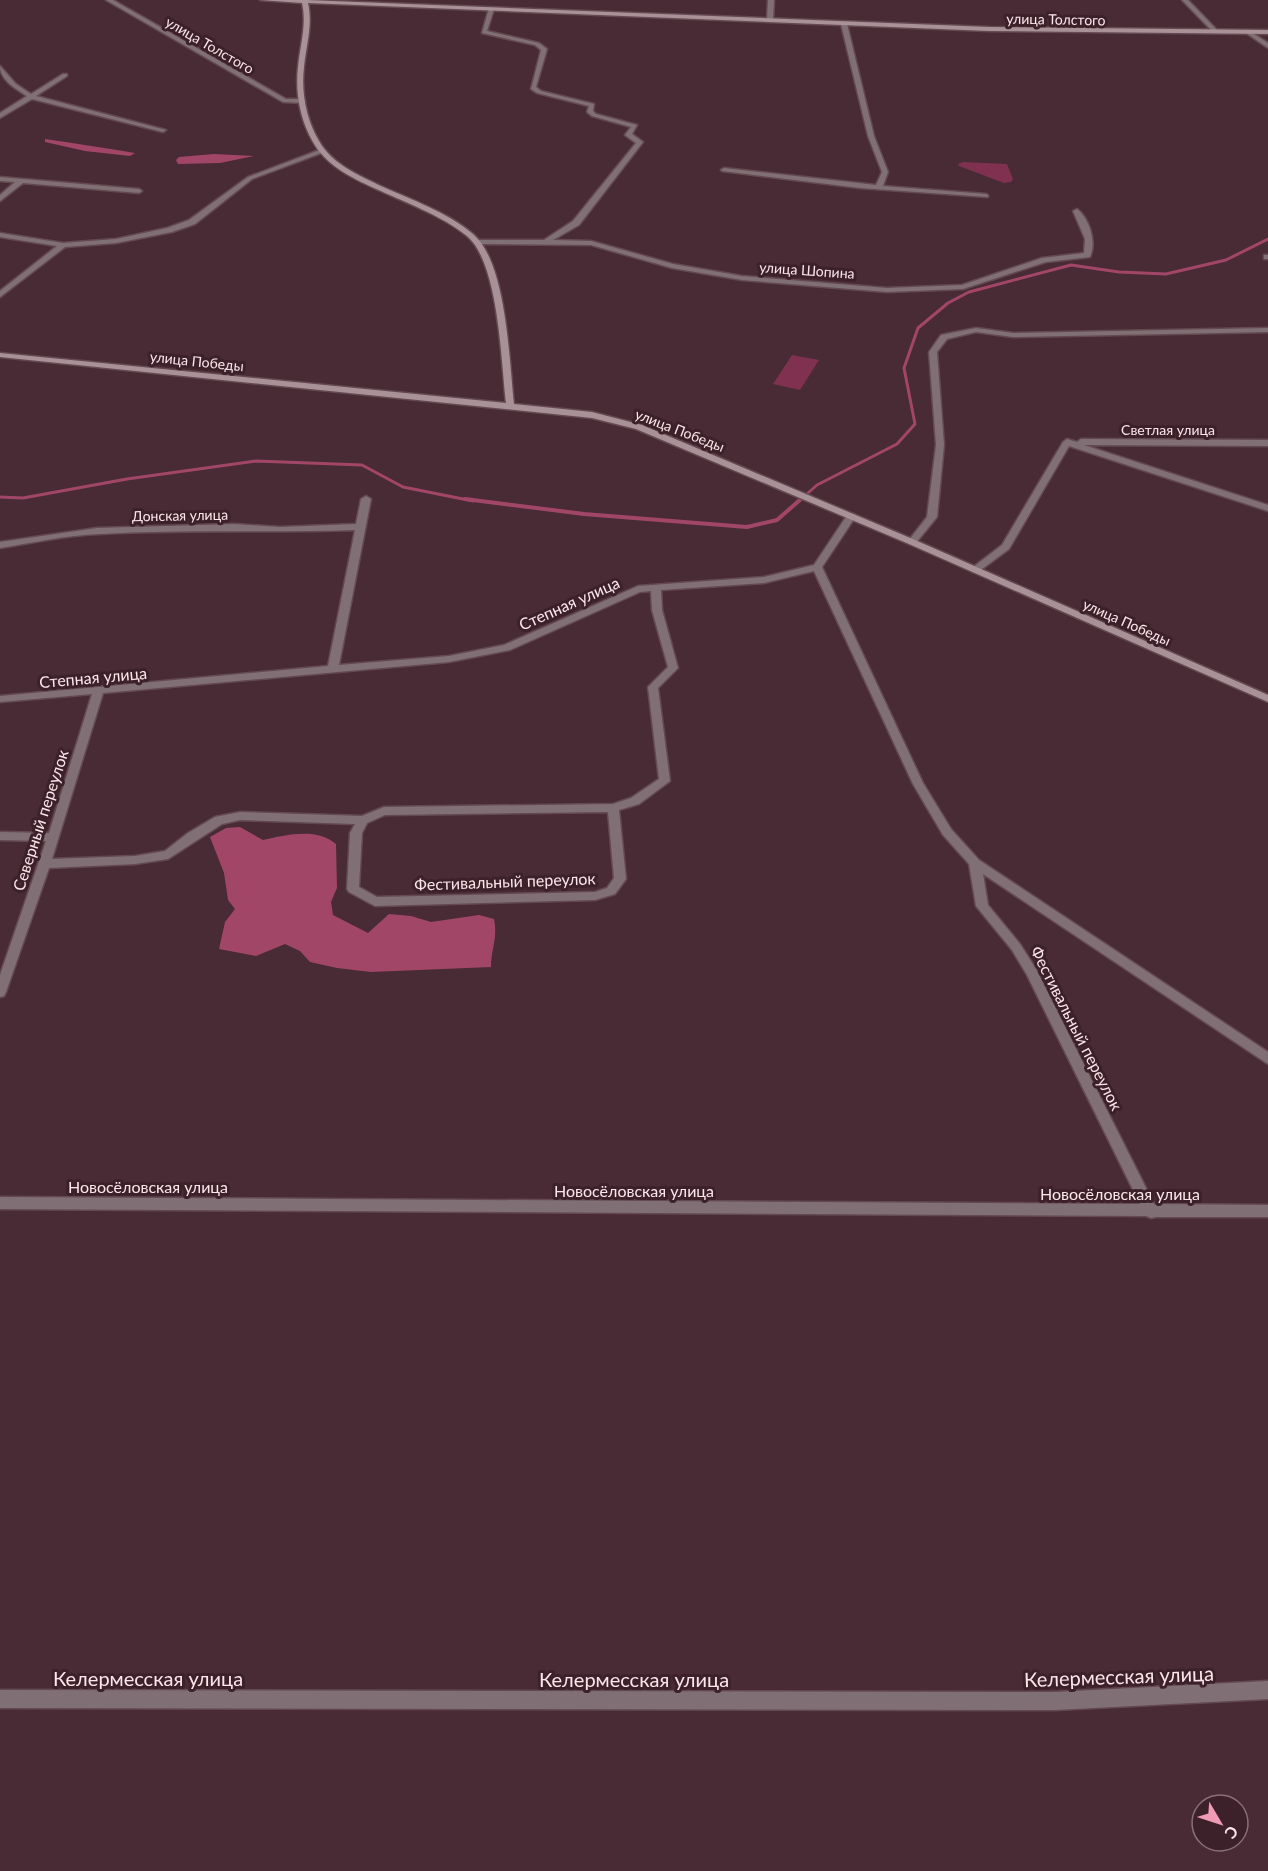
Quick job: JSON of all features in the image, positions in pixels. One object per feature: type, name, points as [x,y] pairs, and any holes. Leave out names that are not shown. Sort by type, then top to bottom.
[{"type":"street","name":"улица Толстого","points":[[109,0],[285,102],[302,101]]},
{"type":"street","name":"улица Толстого","points":[[263,0],[1010,30],[1268,32]]},
{"type":"street","points":[[770,20],[771,0]]},
{"type":"street","points":[[1185,0],[1216,32]]},
{"type":"street","points":[[304,1],[308,15],[301,69],[302,101],[312,133],[322,151],[343,168],[455,225],[478,242],[497,296],[510,406]]},
{"type":"street","points":[[491,9],[484,32],[537,44],[544,49],[533,88],[539,92],[592,105],[590,112],[594,115],[634,126],[628,135],[640,142],[576,224],[544,243]]},
{"type":"street","points":[[843,24],[871,136],[885,172],[879,187]]},
{"type":"street","points":[[1248,32],[1268,46]]},
{"type":"street","points":[[0,68],[14,85],[32,97],[163,130]]},
{"type":"street","points":[[0,116],[64,75]]},
{"type":"street","points":[[0,235],[63,245],[116,241],[169,231],[192,222],[250,178],[322,151]]},
{"type":"street","points":[[724,170],[986,196]]},
{"type":"street","points":[[0,179],[20,183],[139,192]]},
{"type":"street","points":[[0,199],[20,183]]},
{"type":"street","name":"улица Шопина","points":[[478,242],[591,243],[672,266],[742,278],[887,290],[963,287],[1045,260],[1087,255],[1090,249],[1089,241],[1077,210]]},
{"type":"street","points":[[0,295],[63,245]]},
{"type":"street","points":[[912,542],[932,517],[940,445],[933,352],[944,337],[976,330],[1013,335],[1268,330]]},
{"type":"street","name":"улица Победы","points":[[0,355],[510,406],[592,416],[639,427],[820,502],[1268,699]]},
{"type":"street","points":[[975,570],[1006,547],[1067,442],[1268,508]]},
{"type":"street","name":"Светлая улица","points":[[1067,442],[1268,443]]},
{"type":"street","points":[[333,669],[366,499]]},
{"type":"street","points":[[851,516],[817,567],[918,784],[947,832],[975,863],[1268,1059]]},
{"type":"street","name":"Донская улица","points":[[0,545],[96,531],[234,527],[280,530],[362,527]]},
{"type":"street","name":"Степная улица","points":[[0,699],[98,692],[449,658],[506,648],[638,590],[764,580],[817,567]]},
{"type":"street","points":[[45,864],[135,860],[168,855],[192,836],[219,820],[240,816],[363,820],[384,811],[613,808],[635,801],[665,781],[653,687],[673,668],[657,610],[656,588]]},
{"type":"street","name":"Северный переулок","points":[[0,989],[54,837],[98,692]]},
{"type":"street","name":"Фестивальный переулок","points":[[363,820],[356,833],[353,889],[375,902],[596,896],[611,891],[620,879],[613,808]]},
{"type":"street","points":[[0,836],[54,837]]},
{"type":"street","name":"Фестивальный переулок","points":[[975,863],[982,906],[1016,947],[1032,972],[1151,1212]]},
{"type":"street","name":"Новосёловская улица","points":[[0,1203],[1268,1211]]},
{"type":"street","name":"Келермесская улица","points":[[0,1698],[1055,1701],[1268,1690]]},
{"type":"shaded area","points":[[45,139],[135,153],[130,156],[85,151],[45,142]]},
{"type":"shaded area","points":[[214,154],[254,156],[220,163],[178,164],[176,160],[179,157]]},
{"type":"shaded area","points":[[963,162],[1007,164],[1013,179],[1011,182],[1004,183],[959,166],[958,164]]},
{"type":"shaded area","points":[[792,355],[819,360],[800,390],[773,384]]},
{"type":"shaded area","points":[[240,827],[263,840],[310,834],[336,844],[337,888],[331,902],[333,915],[368,933],[389,914],[411,916],[431,922],[479,915],[494,919],[495,932],[491,967],[371,972],[310,962],[300,951],[285,944],[256,956],[219,949],[225,922],[235,909],[228,900],[224,873],[210,837],[226,828]]},
{"type":"waterway","points":[[799,501],[817,485],[897,444],[915,424],[904,368],[918,328],[948,303],[969,292],[1071,265],[1119,272],[1166,274],[1226,260],[1268,239]]},
{"type":"waterway","points":[[0,497],[23,498],[127,479],[256,461],[362,465],[403,487],[473,501]]},
{"type":"waterway","points":[[465,499],[584,514],[747,527],[777,520],[801,499]]}]
